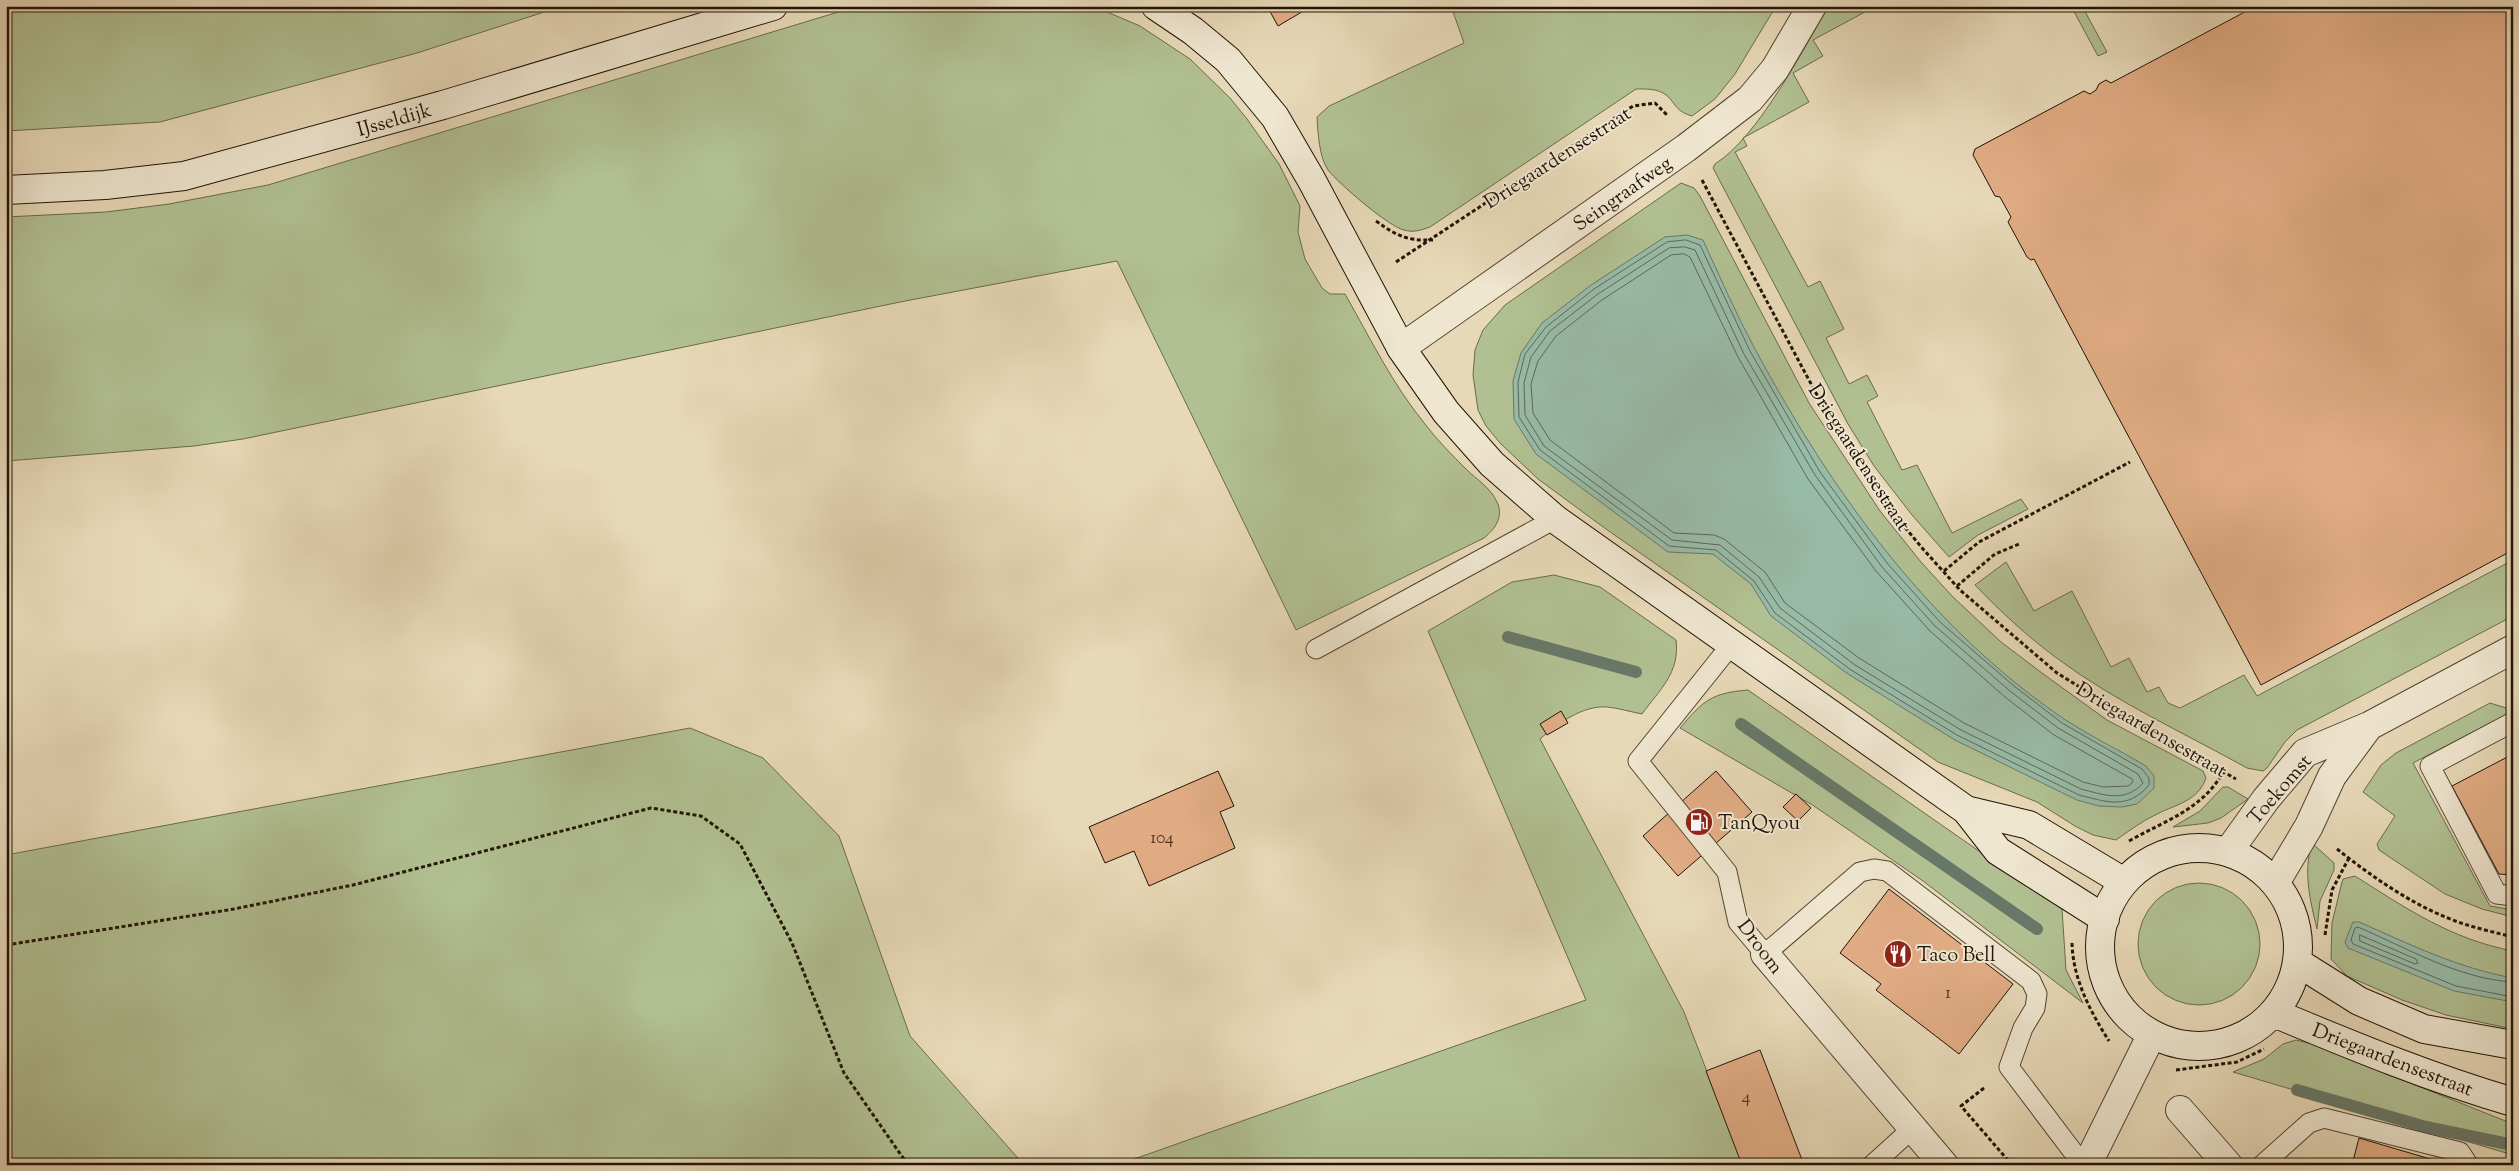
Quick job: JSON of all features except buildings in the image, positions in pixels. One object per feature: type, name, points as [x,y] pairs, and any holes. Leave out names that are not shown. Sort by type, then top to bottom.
[{"type":"street","name":"IJsseldijk","points":[[6,190],[105,185],[184,176],[443,105],[773,6]]},
{"type":"street","points":[[1156,6],[1194,31],[1228,60],[1275,117],[1312,179],[1401,348],[1446,412],[1492,464],[1555,519],[1966,810],[1998,851],[2105,919]]},
{"type":"street","name":"Seingraafweg","points":[[1401,348],[1686,148],[1750,99],[1775,69],[1812,6]]},
{"type":"street","name":"Toekomst","points":[[2228,852],[2266,799],[2306,753],[2369,726],[2513,649]]},
{"type":"street","name":"Toekomst","points":[[2274,883],[2309,826],[2332,776],[2369,726]]},
{"type":"street","points":[[1966,810],[2029,825],[2124,882]]},
{"type":"street","points":[[2199,848],[2228,852],[2253,864],[2274,883],[2290,906],[2298,934],[2298,962],[2289,989],[2274,1013],[2252,1031],[2227,1042],[2198,1047],[2171,1042],[2152,1034],[2124,1012],[2108,988],[2100,961],[2101,933],[2105,919],[2109,906],[2124,882],[2146,864],[2172,852],[2199,848]]},
{"type":"street","name":"Droom","points":[[1765,954],[1944,1165]]},
{"type":"street","name":"Driegaardensestraat","points":[[2298,962],[2359,1001],[2424,1029],[2513,1045]]},
{"type":"street","name":"Driegaardensestraat","points":[[2274,1013],[2370,1054],[2457,1085],[2513,1102]]},
{"type":"street","points":[[2087,1165],[2152,1034]]},
{"type":"street","points":[[2180,1110],[2228,1165]]},
{"type":"lane","points":[[1316,649],[1555,519]]},
{"type":"lane","name":"Droom","points":[[1731,645],[1638,760],[1727,872],[1738,922],[1765,954]]},
{"type":"lane","points":[[2513,722],[2430,766],[2497,894],[2513,896]]},
{"type":"lane","points":[[1765,954],[1860,872],[1874,869],[1887,871],[2031,981],[2037,994],[2034,1008],[2024,1028],[2009,1068],[2083,1165]]},
{"type":"lane","points":[[2262,1165],[2308,1123],[2324,1118],[2460,1152],[2466,1160],[2465,1165]]},
{"type":"lane","points":[[1872,1165],[1912,1128]]},
{"type":"path","name":"Driegaardensestraat","points":[[1433,240],[1633,106],[1655,103],[1666,113],[1686,148],[1735,245],[1817,395],[1888,506],[1944,572],[1957,586],[2057,672],[2130,718],[2224,770],[2266,799]]},
{"type":"path","points":[[1944,572],[1979,542],[2130,462]]},
{"type":"path","points":[[1957,586],[1995,554],[2019,544]]},
{"type":"path","points":[[6,945],[234,909],[353,885],[651,808],[701,816],[740,844],[792,943],[844,1073],[908,1165]]},
{"type":"path","points":[[2309,826],[2349,858],[2397,892],[2436,913],[2463,924],[2513,937]]},
{"type":"path","points":[[2009,1068],[1961,1106],[2012,1165]]},
{"type":"shaded area","points":[[6,6],[563,6],[417,53],[160,122],[6,131]]},
{"type":"shaded area","points":[[858,6],[1093,6],[1140,26],[1190,59],[1230,98],[1279,164],[1300,206],[1298,232],[1305,259],[1322,288],[1330,294],[1345,294],[1382,361],[1413,409],[1445,447],[1494,497],[1499,507],[1499,518],[1492,531],[1484,538],[1296,630],[1117,261],[900,302],[243,439],[194,446],[6,461],[6,217],[106,212],[169,204],[268,185]]},
{"type":"shaded area","points":[[1451,6],[1776,6],[1735,74],[1715,99],[1692,116],[1678,109],[1660,91],[1636,89],[1430,227],[1417,231],[1408,231],[1397,227],[1376,213],[1352,194],[1328,170],[1321,152],[1317,117],[1329,106],[1464,43]]},
{"type":"shaded area","points":[[1829,6],[1876,6],[1813,40],[1823,56],[1793,73],[1809,102],[1744,137],[1778,92]]},
{"type":"shaded area","points":[[2071,6],[2082,6],[2107,52],[2098,56]]},
{"type":"shaded area","points":[[1743,138],[1747,146],[1735,152],[1808,287],[1820,281],[1844,329],[1826,338],[1849,384],[1867,375],[1878,396],[1867,402],[1902,470],[1917,465],[1952,533],[2021,499],[2028,509],[1978,535],[1949,557],[1912,515],[1874,466],[1848,424],[1713,168]]},
{"type":"shaded area","points":[[1681,183],[1694,188],[1700,196],[1809,403],[1880,511],[1921,562],[1952,596],[2001,642],[2046,676],[2107,720],[2203,771],[2206,778],[2198,792],[2186,801],[2146,820],[2116,840],[2093,835],[2037,802],[1938,762],[1606,529],[1538,479],[1501,444],[1486,426],[1478,410],[1473,375],[1475,350],[1483,330],[1505,305]]},
{"type":"shaded area","points":[[2513,560],[2513,616],[2297,730],[2285,742],[2263,771],[2247,768],[2127,703],[2080,675],[2025,633],[1975,585],[2006,562],[2034,611],[2072,591],[2111,667],[2129,658],[2147,692],[2159,687],[2168,703],[2180,708],[2244,675],[2257,696]]},
{"type":"shaded area","points":[[1554,575],[1600,587],[1676,640],[1675,662],[1672,671],[1662,688],[1642,714],[1607,707],[1589,709],[1562,722],[1540,739],[1684,1012],[1743,1165],[1117,1165],[1586,1000],[1428,631],[1512,582]]},
{"type":"shaded area","points":[[1748,690],[2062,909],[2066,970],[2083,1003],[1923,881],[1814,806],[1680,728],[1695,711],[1716,696]]},
{"type":"shaded area","points":[[2490,703],[2506,708],[2513,705],[2513,711],[2413,763],[2490,906],[2513,910],[2513,917],[2482,909],[2445,894],[2379,850],[2377,844],[2395,816],[2363,792],[2381,765],[2396,753]]},
{"type":"shaded area","points":[[690,728],[763,758],[839,836],[910,1036],[1024,1165],[6,1165],[6,855]]},
{"type":"shaded area","points":[[2223,787],[2228,787],[2248,799],[2221,818],[2208,823],[2173,827],[2200,811]]},
{"type":"shaded area","points":[[2312,843],[2334,863],[2334,870],[2320,901],[2317,929],[2310,897],[2308,875],[2309,854]]},
{"type":"shaded area","points":[[2355,876],[2411,911],[2449,931],[2491,946],[2513,951],[2513,1029],[2446,1015],[2402,1000],[2347,976],[2331,959],[2332,923],[2343,879]]},
{"type":"shaded area","points":[[2199,883],[2211,884],[2222,888],[2233,893],[2242,901],[2250,910],[2255,921],[2259,932],[2259,956],[2255,967],[2250,978],[2242,987],[2233,995],[2222,1000],[2211,1004],[2199,1005],[2187,1004],[2176,1000],[2165,995],[2156,987],[2148,978],[2143,967],[2139,956],[2138,944],[2139,932],[2143,921],[2148,910],[2156,901],[2165,893],[2176,888],[2187,884]]},
{"type":"shaded area","points":[[2296,1040],[2313,1044],[2513,1124],[2513,1155],[2233,1072],[2264,1059],[2283,1044]]},
{"type":"water","points":[[1687,235],[1703,240],[1741,322],[1785,402],[1817,454],[1887,553],[1927,599],[1969,642],[2015,682],[2064,719],[2146,766],[2154,776],[2154,788],[2137,804],[2122,807],[2099,806],[2077,800],[1955,740],[1848,674],[1771,616],[1751,584],[1713,554],[1668,552],[1536,454],[1514,419],[1513,381],[1521,353],[1542,323],[1591,285],[1665,237]]},
{"type":"water","points":[[2353,922],[2359,922],[2453,962],[2513,978],[2513,1002],[2454,991],[2348,948],[2345,942]]},
{"type":"waterway","points":[[1508,637],[1636,672]]},
{"type":"waterway","points":[[1741,724],[2037,929]]},
{"type":"waterway","points":[[2297,1090],[2426,1127],[2513,1145]]},
{"type":"place","name":"TanQyou","points":[[1699,822]]},
{"type":"place","name":"Taco Bell","points":[[1898,954]]}]
